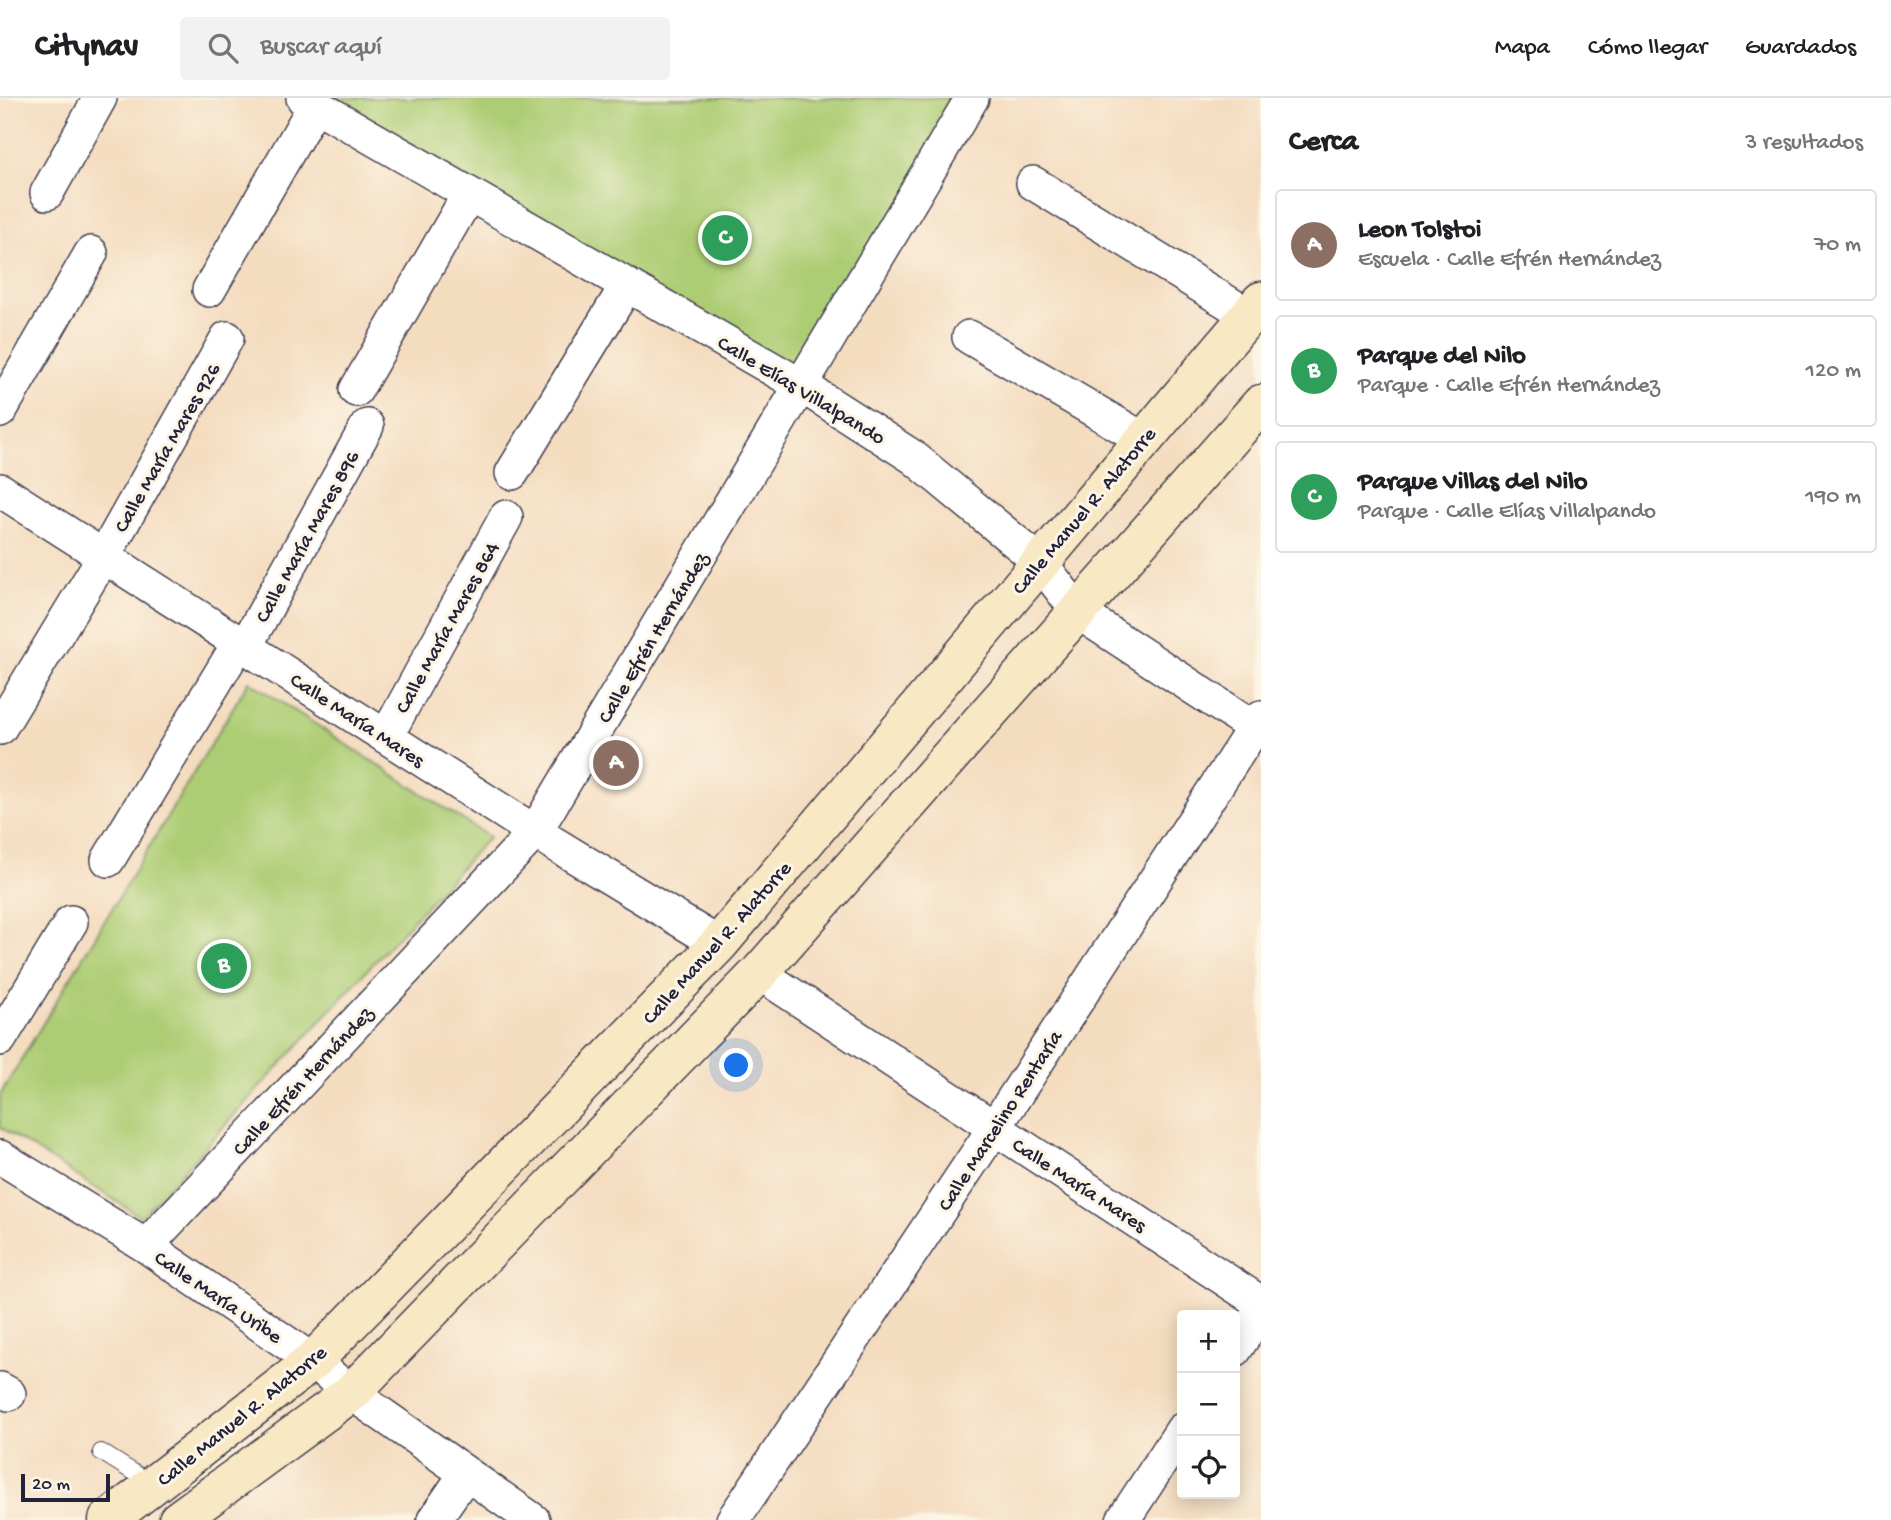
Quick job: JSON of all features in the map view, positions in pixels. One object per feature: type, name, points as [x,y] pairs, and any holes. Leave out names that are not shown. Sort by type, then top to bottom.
[{"type":"street","points":[[47,193],[100,98]]},
{"type":"street","name":"Calle Efrén Hernández","points":[[146,1246],[535,832],[972,98]]},
{"type":"street","points":[[209,290],[309,101]]},
{"type":"street","name":"Calle Elías Villalpando","points":[[309,101],[802,386],[913,457],[1040,562],[1079,613],[1259,725]]},
{"type":"street","points":[[1033,183],[1254,308]]},
{"type":"street","points":[[355,390],[469,194]]},
{"type":"street","points":[[0,411],[91,253]]},
{"type":"street","points":[[512,473],[627,285]]},
{"type":"street","name":"Calle Manuel R. Alatorre","points":[[108,1520],[313,1361],[719,944],[1254,308]]},
{"type":"street","points":[[969,337],[1143,439]]},
{"type":"street","name":"Calle María Mares 926","points":[[0,727],[104,556],[228,338]]},
{"type":"street","name":"Calle Manuel R. Alatorre","points":[[178,1520],[351,1393],[759,973],[1261,404]]},
{"type":"street","name":"Calle María Mares 896","points":[[108,860],[242,645],[367,426]]},
{"type":"street","name":"Calle María Mares","points":[[0,490],[535,832],[719,944]]},
{"type":"street","name":"Calle María Mares 864","points":[[386,737],[506,517]]},
{"type":"street","name":"Calle Marcelino Rentaría","points":[[733,1520],[1259,725]]},
{"type":"street","points":[[0,1039],[71,922]]},
{"type":"street","name":"Calle María Mares","points":[[759,973],[1261,1303]]},
{"type":"street","name":"Calle María Uribe","points":[[0,1157],[146,1246],[313,1361],[351,1393],[533,1520]]},
{"type":"street","points":[[1240,1342],[1261,1310]]},
{"type":"street","points":[[1123,1520],[1178,1436]]},
{"type":"street","points":[[435,1520],[465,1475]]},
{"type":"lane","points":[[101,1452],[154,1486]]},
{"type":"green space","points":[[334,98],[966,98],[800,379]]},
{"type":"green space","points":[[249,681],[489,837],[141,1217],[0,1127],[0,1095]]},
{"type":"place","name":"Parque Villas del Nilo","points":[[725,238]]},
{"type":"place","name":"Leon Tolstoi","points":[[616,763]]},
{"type":"place","name":"Parque del Nilo","points":[[224,966]]}]
